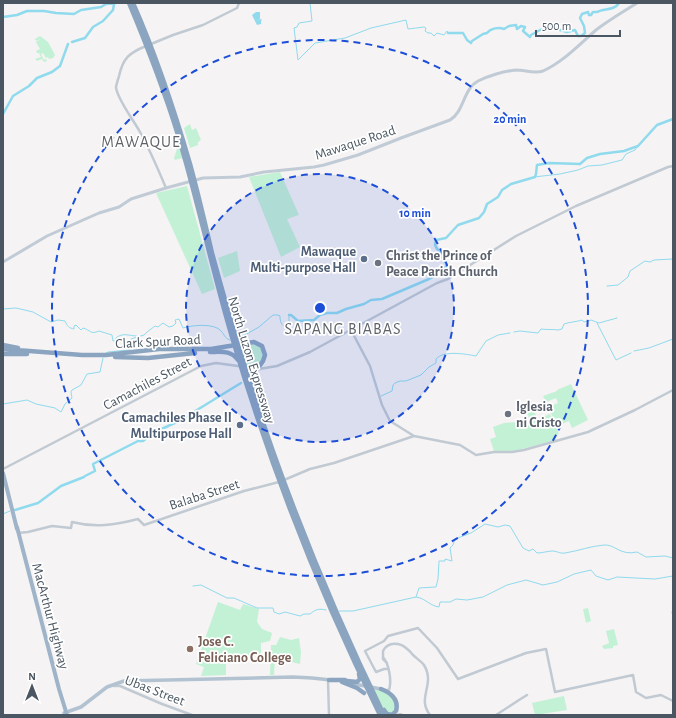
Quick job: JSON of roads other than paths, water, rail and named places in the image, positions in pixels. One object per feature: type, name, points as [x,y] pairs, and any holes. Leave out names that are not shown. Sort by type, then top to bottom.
[{"type":"highway","name":"North Luzon Expressway","points":[[129,3],[134,10]]},
{"type":"highway","name":"North Luzon Expressway","points":[[133,3],[134,10],[178,135],[233,335],[271,446],[310,550],[342,625],[374,688],[384,715]]},
{"type":"highway","name":"Clark Spur Road","points":[[3,350],[104,356],[159,349],[201,350],[253,342],[259,344],[264,350],[265,357],[254,376],[254,393]]},
{"type":"highway","name":"North Luzon Expressway","points":[[236,344],[242,369],[264,437],[299,531],[317,576],[379,714]]},
{"type":"highway","points":[[184,353],[236,344]]},
{"type":"highway","points":[[3,345],[47,352]]},
{"type":"highway","points":[[159,349],[163,352],[159,357]]},
{"type":"highway","name":"Clark Spur Road","points":[[3,350],[59,355],[159,357],[184,353],[228,352],[236,357],[242,369]]},
{"type":"highway","points":[[3,354],[20,353],[59,355]]},
{"type":"highway","name":"MacArthur Highway","points":[[3,473],[16,528],[66,712]]},
{"type":"highway","name":"MacArthur Highway","points":[[16,528],[22,549]]},
{"type":"highway","points":[[330,680],[356,682],[359,680],[360,676],[358,669]]},
{"type":"highway","points":[[345,681],[358,688],[365,694],[379,714]]},
{"type":"highway","points":[[374,688],[387,714],[391,715],[396,712],[397,706],[396,701],[388,689]]},
{"type":"highway","points":[[388,689],[397,700],[400,713]]},
{"type":"main road","name":"Mawaque Road","points":[[3,262],[47,236],[99,213],[119,207],[131,199],[198,179],[213,177],[240,177],[264,172],[319,166],[358,155],[450,120],[456,115],[470,88],[475,83],[491,76],[510,71],[519,70],[535,72],[544,70],[570,54],[602,26],[637,3]]},
{"type":"main road","points":[[66,712],[85,704],[109,686],[124,681],[293,677],[330,680]]},
{"type":"main road","points":[[345,681],[374,688],[388,689]]},
{"type":"street","points":[[166,188],[146,144],[126,109],[116,87],[125,59],[129,55],[144,47],[210,22],[237,8],[239,3]]},
{"type":"street","name":"Camachiles Street","points":[[3,469],[201,366],[216,363],[258,369],[274,367],[286,363],[310,352],[437,283],[448,279],[516,236],[576,206],[673,166]]},
{"type":"street","points":[[351,330],[370,366],[387,416],[394,424],[414,436],[460,445],[476,455],[494,452],[515,452],[588,432],[673,390]]},
{"type":"street","name":"Balaba Street","points":[[18,532],[27,532],[52,526],[71,528],[72,522],[86,526],[104,524],[115,525],[138,519],[142,524],[145,524],[244,491],[287,479],[310,469],[334,464],[414,436]]},
{"type":"street","points":[[388,669],[376,672],[365,651],[384,641],[388,636],[418,628],[437,648],[458,679],[526,653],[546,649],[555,692],[633,675],[636,692],[646,698],[661,695],[673,701]]},
{"type":"street","points":[[388,689],[388,669],[387,663],[384,661],[383,651],[385,647],[389,645],[397,644],[407,648],[425,668],[429,680],[425,703],[426,709],[430,715]]},
{"type":"street","points":[[329,715],[330,680]]},
{"type":"street","name":"Ubas Street","points":[[109,686],[120,686],[192,715]]},
{"type":"street","points":[[496,715],[527,696]]},
{"type":"water","points":[[256,12],[260,12],[260,19],[256,21],[262,20],[261,24],[257,25],[252,15]]},
{"type":"waterway","points":[[3,17],[17,15],[27,11],[74,14],[81,10],[116,3]]},
{"type":"waterway","points":[[306,3],[310,3],[312,21],[299,23],[297,27],[294,28],[298,60],[315,43],[345,38],[371,28],[406,20],[408,29],[424,27],[426,28],[425,31],[434,36],[437,33],[444,35],[447,31],[448,33]]},
{"type":"waterway","points":[[448,33],[463,33],[467,40],[471,43],[483,34],[495,28],[504,29],[509,26],[516,25],[517,29],[521,26],[525,27],[523,31],[530,37],[551,24],[553,25],[553,28],[567,32],[575,30],[578,36],[581,36],[585,33],[584,26],[580,18],[582,14],[588,12],[589,15],[591,15],[593,12],[612,8],[617,6],[619,3]]},
{"type":"waterway","points":[[72,42],[85,38],[93,27],[103,21],[113,10],[114,4]]},
{"type":"waterway","points":[[3,114],[13,96],[29,86],[37,78],[52,72],[60,66],[68,44]]},
{"type":"waterway","points":[[289,315],[298,321],[314,320],[320,315],[337,313],[364,304],[371,300],[382,299],[429,279],[442,272],[447,265],[435,245],[436,240],[446,238],[458,225],[479,218],[484,212],[487,204],[498,197],[502,190],[511,184],[535,177],[537,165],[549,163],[580,164],[587,158],[600,154],[624,151],[638,146],[657,125],[673,119]]},
{"type":"waterway","points":[[534,177],[560,174],[588,166],[602,165],[622,160],[626,154],[635,150],[638,146]]},
{"type":"waterway","points":[[607,286],[618,285],[628,277],[630,271],[645,261],[650,262],[654,260],[673,259]]},
{"type":"waterway","points":[[3,309],[16,308],[33,312],[51,322],[58,320],[65,321],[72,329],[74,329],[74,326],[76,325],[81,330],[83,328],[92,332],[99,331],[112,335],[113,341],[121,335],[137,336]]},
{"type":"waterway","points":[[237,338],[259,327],[273,315],[280,316],[281,323],[287,328],[289,327],[289,315]]},
{"type":"waterway","points":[[514,332],[520,331],[538,333],[541,329],[558,330],[562,329],[564,324],[582,320],[584,322],[591,320],[599,323],[617,318]]},
{"type":"waterway","points":[[106,353],[129,350],[131,339],[144,335],[155,326],[158,327],[163,323],[169,327],[173,326],[176,323],[175,320],[179,319],[183,328],[192,326],[209,326],[218,328],[230,340]]},
{"type":"waterway","points":[[597,323],[616,360],[631,353]]},
{"type":"waterway","points":[[381,396],[392,391],[395,383],[406,381],[421,375],[429,367],[436,363],[436,359],[444,354],[455,353],[476,356],[486,341],[498,335],[510,333]]},
{"type":"waterway","points":[[634,351],[649,348],[673,339]]},
{"type":"waterway","points":[[3,404],[27,400],[36,404],[55,408],[61,412],[65,404],[72,398],[72,390],[81,385],[87,374],[100,372],[103,358]]},
{"type":"waterway","points":[[85,476],[95,471],[93,464],[138,441],[143,441],[153,433],[179,421],[241,383]]},
{"type":"waterway","points":[[15,510],[38,503],[61,486],[84,477]]},
{"type":"waterway","points":[[3,514],[10,511]]},
{"type":"waterway","points":[[416,597],[419,588],[436,587],[439,561],[445,561],[445,559],[452,561],[450,548],[455,539],[471,533],[485,524],[498,527],[505,525],[510,526],[523,548],[529,551],[533,549],[537,553],[553,551],[565,553],[594,546],[608,545],[626,552],[637,552],[646,557],[665,556],[673,558]]},
{"type":"waterway","points":[[339,611],[353,611],[416,597],[439,607],[440,602],[483,597],[507,585],[526,580],[543,585],[557,582],[574,574],[591,570],[596,576],[608,580],[617,577],[655,579],[673,576]]},
{"type":"waterway","points":[[193,586],[201,585],[227,598],[234,598],[257,608],[273,608],[274,612],[279,614],[285,612],[300,616],[310,614],[313,611],[321,609],[326,610]]},
{"type":"waterway","points":[[672,613],[673,608]]},
{"type":"place","name":"Mawaque Multi-purpose Hall","points":[[364,259]]},
{"type":"place","name":"Christ the Prince of Peace Parish Church","points":[[378,263]]},
{"type":"place","name":"Iglesia ni Cristo","points":[[508,414]]},
{"type":"place","name":"Camachiles Phase II Multipurpose Hall","points":[[240,425]]},
{"type":"place","name":"Jose C. Feliciano College","points":[[190,649]]},
{"type":"district","name":"MAWAQUE","points":[[141,141]]},
{"type":"district","name":"SAPANG BIABAS","points":[[343,328]]}]
